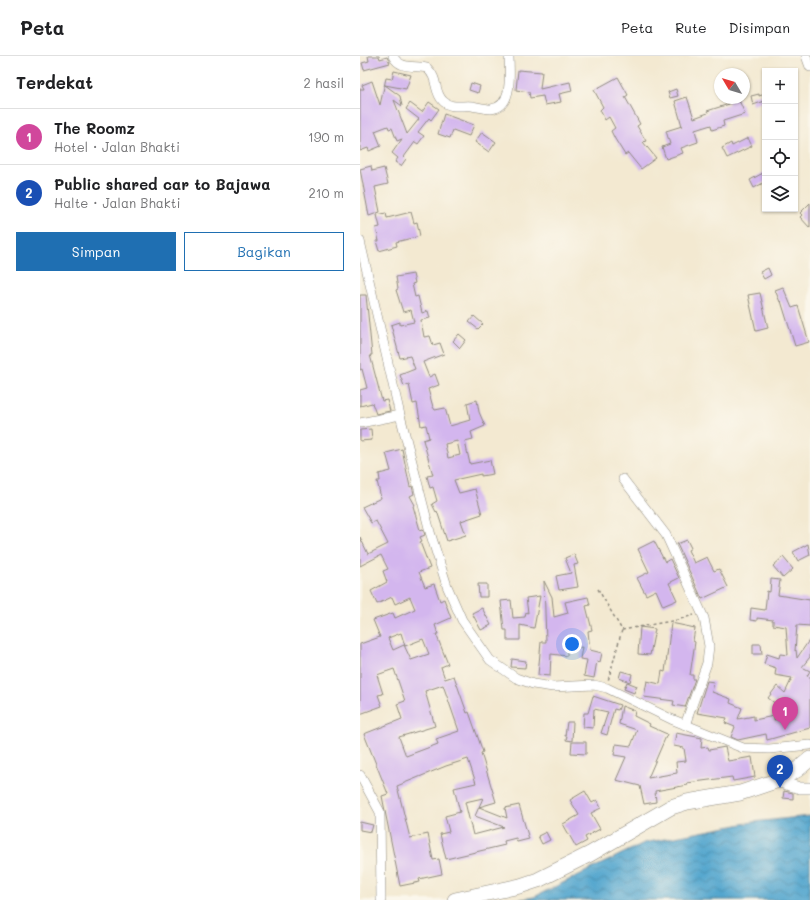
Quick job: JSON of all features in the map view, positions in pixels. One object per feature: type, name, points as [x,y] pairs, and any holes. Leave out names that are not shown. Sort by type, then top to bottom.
[{"type":"highway","points":[[455,900],[520,886],[538,880],[590,854],[671,807],[687,802],[740,793],[776,781],[797,770],[810,759]]},
{"type":"street","points":[[393,56],[396,62],[401,65],[427,68],[436,80],[440,98],[450,105],[490,109],[499,107],[507,98],[509,56]]},
{"type":"street","points":[[806,56],[810,67]]},
{"type":"street","points":[[360,241],[400,415],[430,532],[447,586],[462,620],[490,660],[516,678],[533,684],[553,687],[594,685],[606,688],[685,725],[743,748],[769,749],[810,745]]},
{"type":"street","points":[[360,423],[400,415]]},
{"type":"street","points":[[623,479],[666,535],[703,612],[709,646],[707,663],[685,725]]},
{"type":"street","points":[[360,775],[380,812],[381,900]]},
{"type":"street","points":[[776,781],[800,788],[810,788]]},
{"type":"path","points":[[598,589],[622,630],[606,688]]},
{"type":"path","points":[[622,630],[677,620],[703,612]]},
{"type":"water","points":[[810,816],[810,900],[515,900],[534,897],[644,843],[753,822]]},
{"type":"building","points":[[368,56],[379,56],[380,59],[387,57],[390,63],[364,70],[362,63],[369,61]]},
{"type":"building","points":[[518,70],[542,72],[540,89],[570,82],[572,91],[559,94],[561,102],[545,105],[543,96],[530,98],[529,92],[516,90]]},
{"type":"building","points":[[394,71],[411,75],[406,89],[385,85],[400,96],[402,106],[394,100],[407,134],[419,119],[406,109],[410,103],[422,112],[429,102],[439,109],[431,120],[429,118],[418,132],[424,136],[418,144],[415,142],[404,157],[406,159],[401,166],[395,162],[398,158],[392,153],[402,139],[397,141],[392,128],[389,129],[388,126],[375,131],[381,146],[369,151],[368,148],[360,151],[360,89],[364,89],[362,85],[372,81],[380,105],[386,78],[392,79]]},
{"type":"building","points":[[618,77],[628,95],[625,97],[640,124],[637,126],[646,141],[643,142],[656,158],[641,169],[628,153],[625,155],[615,139],[611,131],[615,128],[609,117],[605,120],[600,110],[603,107],[594,90]]},
{"type":"building","points":[[471,83],[480,86],[478,93],[469,90]]},
{"type":"building","points":[[676,89],[678,96],[670,98],[668,92]]},
{"type":"building","points":[[759,94],[759,96],[762,95],[762,102],[753,105],[751,96]]},
{"type":"building","points":[[687,97],[694,118],[708,113],[707,111],[729,104],[741,104],[745,114],[723,121],[724,126],[712,130],[711,125],[695,130],[698,142],[681,148],[683,153],[666,159],[662,147],[670,144],[666,131],[682,126],[675,101]]},
{"type":"building","points":[[444,114],[474,125],[469,136],[453,130],[450,138],[438,134]]},
{"type":"building","points":[[482,132],[496,142],[489,152],[475,142]]},
{"type":"building","points":[[748,138],[752,146],[727,158],[722,148],[731,143],[732,146]]},
{"type":"building","points":[[371,166],[372,171],[384,168],[388,184],[375,187],[380,212],[369,216],[360,169]]},
{"type":"building","points":[[762,174],[762,184],[754,188],[750,180]]},
{"type":"building","points":[[810,203],[810,228],[800,217],[802,215],[800,213]]},
{"type":"building","points":[[411,212],[414,223],[417,222],[420,236],[396,242],[397,246],[379,251],[376,241],[379,241],[376,228],[380,227],[377,215],[386,213],[387,218]]},
{"type":"building","points":[[768,268],[771,275],[764,279],[760,272]]},
{"type":"building","points":[[413,274],[415,283],[412,284],[415,297],[418,296],[422,313],[428,311],[430,318],[421,320],[424,337],[430,336],[433,345],[440,343],[444,354],[423,362],[429,377],[435,374],[439,385],[428,389],[433,407],[435,410],[445,408],[450,426],[470,420],[467,403],[477,400],[479,412],[485,426],[471,432],[473,439],[465,441],[470,464],[490,460],[493,474],[481,476],[481,474],[454,480],[459,493],[475,489],[482,514],[461,521],[466,535],[447,541],[437,511],[436,512],[432,504],[437,501],[433,487],[430,488],[427,476],[433,475],[423,440],[429,438],[426,425],[421,426],[417,403],[413,404],[409,384],[404,386],[400,375],[415,369],[410,356],[400,358],[391,325],[400,322],[400,325],[414,322],[411,310],[403,312],[396,290],[398,289],[396,277]],"holes":[[[457,441],[460,455],[448,458],[445,444]]]},
{"type":"building","points":[[783,287],[792,308],[798,306],[809,342],[795,346],[781,301],[780,302],[775,290]]},
{"type":"building","points":[[760,293],[768,328],[756,331],[748,295]]},
{"type":"building","points":[[360,295],[366,295],[372,355],[370,355],[382,401],[387,400],[390,411],[376,414],[372,403],[360,406],[360,390],[367,388],[362,369],[360,370]]},
{"type":"building","points":[[474,316],[483,324],[478,329],[469,322]]},
{"type":"building","points":[[459,334],[466,340],[460,348],[453,341]]},
{"type":"building","points":[[371,429],[372,440],[360,441],[360,430]]},
{"type":"building","points":[[402,449],[410,487],[412,486],[414,494],[410,496],[415,505],[413,506],[420,530],[423,529],[425,535],[420,537],[422,541],[420,542],[430,568],[419,572],[425,587],[434,584],[440,601],[444,599],[451,618],[435,625],[438,634],[436,634],[448,664],[441,667],[445,679],[454,676],[467,713],[469,712],[483,752],[481,753],[496,802],[479,807],[507,818],[505,808],[519,805],[529,839],[517,842],[516,838],[504,841],[505,845],[446,859],[440,834],[449,832],[445,816],[460,812],[454,788],[476,783],[468,759],[446,766],[397,786],[410,838],[428,834],[433,860],[439,859],[442,874],[419,879],[420,882],[400,886],[382,796],[388,794],[364,734],[402,719],[397,704],[405,701],[394,669],[377,675],[383,694],[378,695],[382,706],[360,714],[360,644],[380,637],[373,620],[393,613],[395,618],[415,609],[410,597],[395,604],[392,597],[377,604],[371,591],[387,582],[383,571],[388,569],[381,555],[360,566],[360,537],[368,554],[388,544],[376,521],[371,523],[362,507],[381,498],[377,481],[380,481],[379,474],[391,471],[386,453]],"holes":[[[401,633],[405,646],[423,639],[429,654],[411,660],[404,645],[393,650],[388,638]],[[443,685],[459,731],[436,739],[438,744],[406,756],[399,737],[435,726],[425,691]],[[483,798],[475,816],[504,827],[473,835],[465,802]]]},
{"type":"building","points":[[687,540],[691,548],[688,550],[694,563],[707,557],[714,571],[719,569],[728,587],[702,599],[677,544]]},
{"type":"building","points":[[654,541],[665,562],[670,559],[679,578],[669,583],[677,600],[663,606],[656,590],[646,595],[637,578],[649,572],[638,549]]},
{"type":"building","points":[[808,544],[810,555],[798,561],[793,552]]},
{"type":"building","points":[[574,554],[578,564],[574,565],[578,587],[559,590],[556,576],[571,573],[565,558]]},
{"type":"building","points":[[783,557],[793,569],[783,578],[773,566]]},
{"type":"building","points":[[771,579],[780,580],[778,595],[810,600],[810,626],[797,625],[795,651],[796,650],[797,658],[810,639],[810,657],[802,667],[810,671],[807,676],[810,677],[810,728],[767,740],[766,734],[738,740],[731,737],[735,727],[725,723],[727,718],[697,713],[707,681],[714,682],[712,692],[731,699],[730,703],[742,708],[738,719],[754,716],[754,720],[774,716],[774,720],[795,714],[779,700],[776,704],[768,698],[777,686],[785,693],[792,678],[775,675],[776,668],[764,664],[767,654],[779,658],[780,654],[788,655],[786,627],[773,625],[773,620],[757,618],[757,621],[750,620],[751,608],[765,610],[767,591],[770,592]]},
{"type":"building","points":[[544,581],[552,597],[554,617],[568,613],[565,602],[588,597],[590,605],[586,606],[592,630],[588,631],[590,650],[602,653],[600,662],[597,661],[594,678],[584,676],[587,660],[580,659],[582,647],[567,649],[567,656],[551,654],[550,676],[538,675],[541,642],[546,642]]},
{"type":"building","points":[[478,584],[487,584],[487,597],[479,597]]},
{"type":"building","points":[[540,596],[534,628],[520,625],[520,640],[507,640],[507,630],[504,630],[501,601],[511,600],[513,618],[525,617],[526,612],[528,613],[526,598]]},
{"type":"building","points":[[482,608],[491,625],[481,630],[472,613]]},
{"type":"building","points":[[671,623],[695,628],[693,641],[695,642],[690,675],[693,675],[693,679],[695,679],[685,707],[673,705],[674,701],[644,697],[647,681],[660,684],[662,671],[665,672]]},
{"type":"building","points":[[640,627],[655,629],[650,655],[638,654]]},
{"type":"building","points":[[753,644],[761,644],[762,654],[753,654]]},
{"type":"building","points":[[512,659],[526,661],[525,668],[511,667]]},
{"type":"building","points":[[621,671],[632,674],[630,682],[619,678]]},
{"type":"building","points":[[627,682],[637,686],[634,693],[624,689]]},
{"type":"building","points":[[593,696],[620,705],[618,710],[614,709],[607,735],[601,733],[608,712],[594,709],[593,728],[583,727],[584,713],[588,713]]},
{"type":"building","points":[[622,706],[635,711],[634,716],[650,724],[649,726],[667,734],[648,778],[677,773],[676,762],[686,761],[684,748],[674,746],[676,733],[702,738],[701,748],[708,747],[709,750],[725,747],[728,761],[752,757],[755,777],[733,781],[732,777],[687,783],[688,785],[655,791],[656,802],[644,804],[640,786],[616,780],[626,757],[614,755],[616,744],[631,746],[637,730],[619,724]]},
{"type":"building","points":[[567,722],[573,722],[572,741],[566,740],[567,736],[565,736]]},
{"type":"building","points":[[572,742],[586,742],[586,754],[571,753]]},
{"type":"building","points":[[585,791],[592,803],[597,800],[601,808],[591,813],[600,829],[585,837],[587,841],[576,847],[563,824],[579,815],[570,800]]},
{"type":"building","points":[[784,791],[793,793],[793,799],[783,798]]},
{"type":"building","points":[[360,822],[373,825],[371,832],[360,830]]},
{"type":"building","points":[[546,832],[550,840],[542,844],[538,836]]},
{"type":"place","name":"The Roomz","points":[[785,730]]},
{"type":"place","name":"Public shared car to Bajawa","points":[[780,788]]}]
